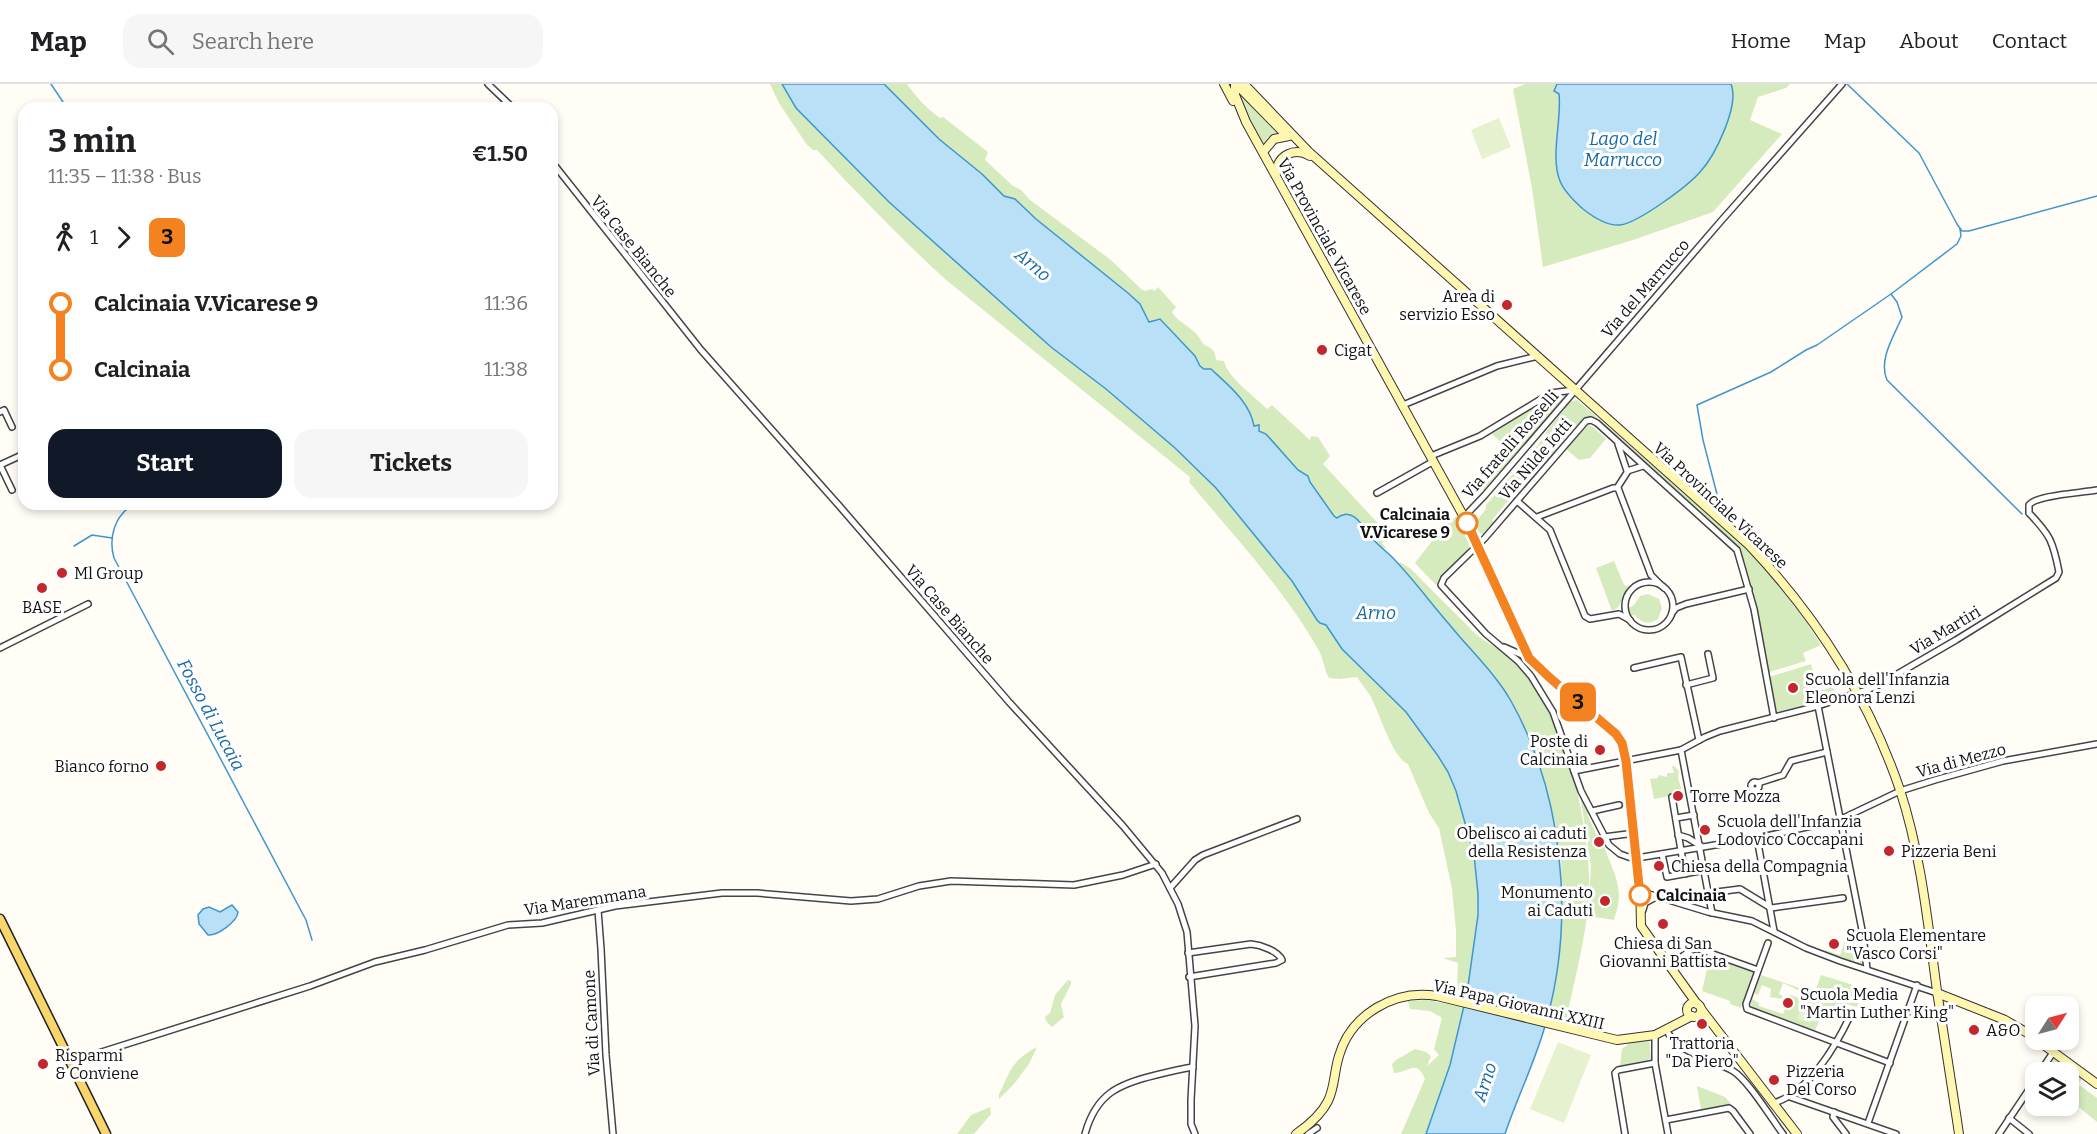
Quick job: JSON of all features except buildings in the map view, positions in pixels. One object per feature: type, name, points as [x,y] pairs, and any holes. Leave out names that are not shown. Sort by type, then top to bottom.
[{"type":"main road","points":[[1224,84],[1246,122]]},
{"type":"main road","name":"Via Provinciale Vicarese","points":[[1236,84],[1235,95],[1246,122],[1464,517],[1529,658]]},
{"type":"main road","name":"Via Provinciale Vicarese","points":[[1236,84],[1287,136],[1309,152]]},
{"type":"main road","name":"Via Provinciale Vicarese","points":[[1244,84],[1320,163],[1727,525],[1769,566],[1820,630],[1859,692],[1900,791],[1918,865],[1959,1134]]},
{"type":"main road","points":[[1263,152],[1274,139],[1287,136],[1298,141]]},
{"type":"main road","points":[[1276,175],[1279,161],[1293,152],[1304,153],[1320,163]]},
{"type":"main road","points":[[1529,658],[1611,729],[1620,741],[1626,761],[1629,804],[1635,832],[1642,929],[1685,987],[1694,1010],[1714,1025],[1797,1134]]},
{"type":"main road","points":[[0,919],[106,1134]]},
{"type":"main road","points":[[1937,993],[2013,1023],[2025,1031]]},
{"type":"main road","name":"Via Papa Giovanni XXIII","points":[[1296,1134],[1314,1120],[1324,1108],[1332,1090],[1337,1063],[1344,1043],[1351,1031],[1370,1012],[1387,1002],[1408,996],[1429,995],[1617,1040],[1655,1035],[1694,1010]]},
{"type":"main road","points":[[2051,1050],[2097,1084]]},
{"type":"street","points":[[488,84],[507,102]]},
{"type":"street","name":"Via del Marrucco","points":[[1576,389],[1727,213],[1842,84]]},
{"type":"street","name":"Via Case Bianche","points":[[558,170],[694,342],[842,508],[1009,702],[1156,864],[1183,916],[1195,1026],[1191,1114],[1195,1134]]},
{"type":"street","points":[[1403,405],[1497,366],[1538,356]]},
{"type":"street","points":[[1377,493],[1432,459],[1480,436],[1551,393],[1576,389]]},
{"type":"street","name":"Via fratelli Rosselli","points":[[1464,517],[1576,389]]},
{"type":"street","points":[[0,412],[4,410],[12,427]]},
{"type":"street","name":"Via Nilde Iotti","points":[[1500,645],[1486,634],[1441,585],[1586,421],[1594,421],[1737,550],[1749,589],[1774,718]]},
{"type":"street","name":"Via Nilde Iotti","points":[[1617,442],[1628,471]]},
{"type":"street","points":[[12,490],[0,465],[18,457]]},
{"type":"street","points":[[1617,488],[1628,471],[1644,466]]},
{"type":"street","points":[[1537,517],[1617,488]]},
{"type":"street","points":[[1617,488],[1652,575],[1678,602],[1686,604]]},
{"type":"street","name":"Via Martiri","points":[[1574,771],[1681,750],[1720,731],[1818,706],[1878,685],[2049,583],[2058,575],[2049,536],[2029,513],[2030,503],[2044,497],[2097,490]]},
{"type":"street","points":[[1517,501],[1550,531],[1585,616],[1590,620],[1619,614],[1638,627],[1653,630],[1664,625],[1676,608],[1749,589]]},
{"type":"street","points":[[1630,620],[1626,605],[1628,596],[1641,584],[1648,583],[1666,590],[1673,603],[1672,614]]},
{"type":"street","points":[[0,648],[88,604]]},
{"type":"street","points":[[1500,645],[1529,658]]},
{"type":"street","points":[[1500,645],[1523,666],[1550,706],[1581,791],[1608,845],[1628,858],[1637,859]]},
{"type":"street","points":[[1686,685],[1713,678],[1708,654]]},
{"type":"street","points":[[1634,668],[1681,657],[1699,740]]},
{"type":"street","points":[[1818,706],[1863,935],[1867,969]]},
{"type":"street","name":"Via di Mezzo","points":[[1637,859],[1757,838],[1839,820],[1900,791],[2003,761],[2097,744]]},
{"type":"street","points":[[1681,750],[1712,913]]},
{"type":"street","points":[[1758,783],[1783,775],[1791,761],[1827,752]]},
{"type":"street","points":[[1672,797],[1685,874]]},
{"type":"street","points":[[1592,811],[1619,805]]},
{"type":"street","points":[[1676,818],[1694,815]]},
{"type":"street","points":[[1170,888],[1193,862],[1203,855],[1297,819]]},
{"type":"street","points":[[1604,837],[1635,832]]},
{"type":"street","points":[[1678,836],[1688,838],[1701,847]]},
{"type":"street","points":[[1757,838],[1774,931]]},
{"type":"street","points":[[1662,854],[1666,877],[1705,870]]},
{"type":"street","name":"Via Maremmana","points":[[70,1062],[310,986],[375,962],[425,950],[503,926],[549,922],[615,906],[722,893],[757,893],[851,901],[878,899],[919,886],[951,881],[1074,885],[1123,875],[1156,864]]},
{"type":"street","points":[[1640,885],[1646,892],[1657,897],[1712,913],[1752,921],[1806,948],[1937,993]]},
{"type":"street","points":[[1709,893],[1740,889],[1771,908],[1843,898]]},
{"type":"street","points":[[1641,919],[1645,903],[1657,897]]},
{"type":"street","name":"Via di Camone","points":[[597,910],[607,1076],[613,1134]]},
{"type":"street","points":[[1768,943],[1746,1004],[1747,1010],[1890,1063]]},
{"type":"street","points":[[1188,953],[1251,944],[1280,955],[1282,960],[1276,963],[1189,977]]},
{"type":"street","points":[[1669,966],[1691,950],[1696,949],[1758,970]]},
{"type":"street","points":[[1868,1123],[1917,985]]},
{"type":"street","points":[[1774,1103],[1790,1097],[1800,1087],[1837,1044],[1851,1014]]},
{"type":"street","points":[[1666,1029],[1672,1039],[1683,1047],[1738,1075],[1783,1134]]},
{"type":"street","points":[[1655,1035],[1655,1063],[1668,1134]]},
{"type":"street","points":[[2047,1062],[2054,1052]]},
{"type":"street","points":[[1625,1134],[1615,1074],[1618,1070],[1655,1063]]},
{"type":"street","points":[[1085,1134],[1093,1113],[1113,1089],[1129,1081],[1192,1067]]},
{"type":"street","points":[[1999,1134],[2025,1095]]},
{"type":"street","points":[[1790,1097],[1896,1134]]},
{"type":"street","points":[[1666,1120],[1729,1108],[1750,1134]]},
{"type":"street","points":[[1833,1112],[1833,1117],[1846,1134]]},
{"type":"street","points":[[2009,1118],[2030,1134]]},
{"type":"street","points":[[1308,1134],[1317,1128]]},
{"type":"green space","points":[[770,84],[782,84],[796,108],[889,202],[1051,347],[1106,389],[1175,448],[1216,488],[1292,581],[1317,620],[1326,625],[1342,649],[1406,712],[1448,772],[1456,791],[1474,855],[1478,894],[1476,939],[1468,988],[1462,996],[1458,985],[1458,963],[1443,958],[1456,957],[1456,931],[1452,889],[1439,828],[1429,813],[1408,764],[1397,754],[1371,697],[1357,677],[1329,678],[1318,649],[1289,605],[1189,482],[1190,477],[945,279],[817,150],[807,145],[779,103]]},
{"type":"green space","points":[[884,84],[907,84],[931,111],[940,118],[943,117],[988,152],[985,160],[1030,200],[1111,260],[1141,289],[1155,291],[1158,287],[1176,307],[1172,312],[1175,316],[1212,350],[1216,360],[1224,361],[1230,373],[1242,386],[1267,409],[1272,405],[1310,440],[1311,436],[1318,437],[1330,456],[1323,464],[1386,532],[1388,536],[1382,543],[1386,548],[1384,549],[1361,524],[1350,516],[1343,513],[1337,518],[1334,516],[1305,475],[1266,434],[1254,426],[1253,418],[1200,366],[1195,356],[1156,319],[1150,322],[1140,304],[1129,293],[1036,219],[1015,199],[1004,196],[982,174],[939,139]]},
{"type":"green space","points":[[1525,84],[1790,84],[1786,88],[1758,97],[1750,120],[1782,134],[1713,212],[1633,240],[1543,267],[1532,188],[1513,89]]},
{"type":"green space","points":[[1238,89],[1278,133],[1268,137],[1263,144],[1240,102]]},
{"type":"green space","points":[[1499,118],[1511,147],[1482,159],[1471,130]]},
{"type":"green space","points":[[1559,394],[1562,399],[1485,491],[1482,490],[1482,482],[1510,451],[1492,434],[1552,395]]},
{"type":"green space","points":[[1577,400],[1755,557],[1795,606],[1821,645],[1803,653],[1806,661],[1769,672],[1753,590],[1740,548],[1594,418],[1588,418],[1575,427],[1547,461],[1544,458],[1483,534],[1475,531],[1473,525],[1486,509],[1486,505],[1538,445],[1565,406]]},
{"type":"green space","points":[[1588,425],[1606,439],[1590,458],[1579,460],[1566,449]]},
{"type":"green space","points":[[1457,516],[1468,536],[1469,547],[1456,565],[1436,585],[1415,563],[1442,528]]},
{"type":"green space","points":[[1614,561],[1624,585],[1630,587],[1618,607],[1612,611],[1596,568]]},
{"type":"green space","points":[[1400,562],[1410,568],[1478,636],[1508,655],[1522,668],[1537,689],[1562,739],[1584,826],[1589,878],[1585,933],[1566,1022],[1548,1018],[1558,966],[1562,914],[1561,858],[1540,764],[1511,700],[1474,652],[1399,564]]},
{"type":"green space","points":[[1648,594],[1659,599],[1662,608],[1658,619],[1648,622],[1640,620],[1635,615],[1630,616],[1627,609],[1634,605],[1640,596]]},
{"type":"green space","name":"Scuola dell'Infanzia Eleonora Lenzi","points":[[1811,664],[1819,691],[1833,687],[1836,695],[1832,693],[1818,697],[1819,702],[1777,712],[1769,677]]},
{"type":"green space","points":[[1672,766],[1679,771],[1678,778],[1683,794],[1672,794],[1654,799],[1650,779],[1658,778],[1658,775],[1667,777],[1667,773],[1674,773]]},
{"type":"green space","points":[[1580,794],[1590,811],[1587,814],[1598,838],[1601,835],[1617,881],[1619,899],[1614,920],[1588,916],[1591,866]]},
{"type":"green space","points":[[1845,941],[1860,945],[1863,965],[1824,952],[1825,950],[1840,955]]},
{"type":"green space","points":[[1710,956],[1754,972],[1741,1008],[1730,1004],[1730,1001],[1702,991]]},
{"type":"green space","points":[[1761,975],[1827,997],[1828,994],[1816,989],[1821,975],[1863,988],[1857,1007],[1847,1004],[1845,1010],[1841,1008],[1837,1019],[1822,1013],[1815,1031],[1752,1008],[1752,999],[1759,1003],[1759,1006],[1783,1014],[1786,1007],[1783,1006],[1784,997],[1789,998],[1790,995],[1799,998],[1802,992],[1783,983],[1779,994],[1783,996],[1781,999],[1770,997],[1771,989],[1762,985],[1758,995],[1754,993]]},
{"type":"green space","points":[[1068,980],[1071,984],[1061,1004],[1064,1017],[1052,1027],[1045,1017],[1050,1013],[1055,995]]},
{"type":"green space","points":[[1805,994],[1819,998],[1810,1023],[1797,1019]]},
{"type":"green space","points":[[1427,1000],[1464,1007],[1450,1065],[1426,1134],[1401,1134],[1425,1079],[1422,1073],[1415,1068],[1394,1073],[1392,1064],[1415,1049],[1431,1056],[1427,1066],[1439,1055],[1434,1049],[1442,1018],[1430,1011],[1410,1009],[1408,1001]]},
{"type":"green space","points":[[1649,1038],[1651,1059],[1620,1066],[1622,1049],[1632,1041]]},
{"type":"green space","points":[[1558,1042],[1591,1055],[1564,1123],[1530,1109]]},
{"type":"green space","points":[[1037,1047],[1029,1064],[999,1099],[999,1093],[1012,1068],[1019,1059]]},
{"type":"green space","points":[[2056,1057],[2063,1062],[2053,1062]]},
{"type":"green space","points":[[2079,1085],[2097,1098],[2097,1122],[2079,1107]]},
{"type":"green space","points":[[1697,1086],[1725,1097],[1731,1104],[1701,1110]]},
{"type":"green space","points":[[990,1107],[991,1114],[974,1134],[957,1134],[971,1115]]},
{"type":"water","name":"Arno","points":[[782,84],[884,84],[939,139],[982,174],[1004,196],[1015,199],[1036,219],[1128,293],[1140,304],[1149,322],[1160,319],[1195,356],[1200,366],[1204,369],[1211,369],[1231,388],[1248,409],[1254,426],[1259,425],[1259,431],[1266,434],[1298,470],[1308,476],[1334,516],[1337,518],[1347,514],[1360,522],[1372,539],[1405,571],[1505,691],[1529,737],[1542,776],[1553,816],[1562,898],[1556,980],[1547,1019],[1505,1134],[1426,1134],[1450,1065],[1467,993],[1478,915],[1474,855],[1456,791],[1438,756],[1406,712],[1342,649],[1326,625],[1317,620],[1292,581],[1216,488],[1175,448],[1106,389],[1051,347],[889,202],[796,108]]},
{"type":"water","name":"Lago del Marrucco","points":[[1557,84],[1731,84],[1733,93],[1729,117],[1719,143],[1700,172],[1650,211],[1628,223],[1615,225],[1600,220],[1583,209],[1560,181],[1556,161],[1559,94],[1554,91]]},
{"type":"water","points":[[232,905],[238,912],[234,920],[221,931],[208,935],[199,924],[198,915],[203,909],[209,907],[220,912]]},
{"type":"waterway","name":"Fosso di Lucaia","points":[[51,84],[63,102]]},
{"type":"waterway","points":[[1847,84],[1919,153],[1962,231],[2097,196]]},
{"type":"waterway","points":[[1719,502],[1703,440],[1697,405],[1771,372],[1817,345],[1891,294],[1957,244],[1961,236],[1960,229]]},
{"type":"waterway","points":[[1891,294],[1897,302],[1902,317],[1891,340],[1884,364],[1887,380],[2022,514]]},
{"type":"waterway","name":"Fosso di Lucaia","points":[[126,510],[115,527],[112,542],[114,558],[306,920],[312,940]]},
{"type":"waterway","points":[[74,546],[92,535],[112,538]]},
{"type":"tunnel","points":[[1619,805],[1626,804]]},
{"type":"bus line","name":"3","points":[[1467,523],[1529,658],[1606,724],[1622,743],[1626,761],[1640,895]]},
{"type":"place","name":"Area di servizio Esso","points":[[1507,305]]},
{"type":"place","name":"Cigat","points":[[1322,350]]},
{"type":"place","name":"Calcinaia V.Vicarese 9","points":[[1467,523]]},
{"type":"place","name":"Ml Group","points":[[62,573]]},
{"type":"place","name":"BASE","points":[[42,588]]},
{"type":"place","name":"Scuola dell'Infanzia Eleonora Lenzi","points":[[1793,688]]},
{"type":"place","name":"Poste di Calcinaia","points":[[1600,750]]},
{"type":"place","name":"Bianco forno","points":[[161,766]]},
{"type":"place","name":"Torre Mozza","points":[[1678,796]]},
{"type":"place","name":"Scuola dell'Infanzia Lodovico Coccapani","points":[[1705,830]]},
{"type":"place","name":"Obelisco ai caduti della Resistenza","points":[[1599,842]]},
{"type":"place","name":"Pizzeria Beni","points":[[1889,851]]},
{"type":"place","name":"Chiesa della Compagnia","points":[[1659,866]]},
{"type":"place","name":"Calcinaia","points":[[1640,895]]},
{"type":"place","name":"Monumento ai Caduti","points":[[1605,901]]},
{"type":"place","name":"Chiesa di San Giovanni Battista","points":[[1663,924]]},
{"type":"place","name":"Scuola Elementare \"Vasco Corsi\"","points":[[1834,944]]},
{"type":"place","name":"Scuola Media \"Martin Luther King\"","points":[[1788,1003]]},
{"type":"place","name":"Trattoria \"Da Piero\"","points":[[1702,1024]]},
{"type":"place","name":"A&O","points":[[1974,1030]]},
{"type":"place","name":"Risparmi & Conviene","points":[[43,1064]]},
{"type":"place","name":"Pizzeria Del Corso","points":[[1774,1080]]}]
